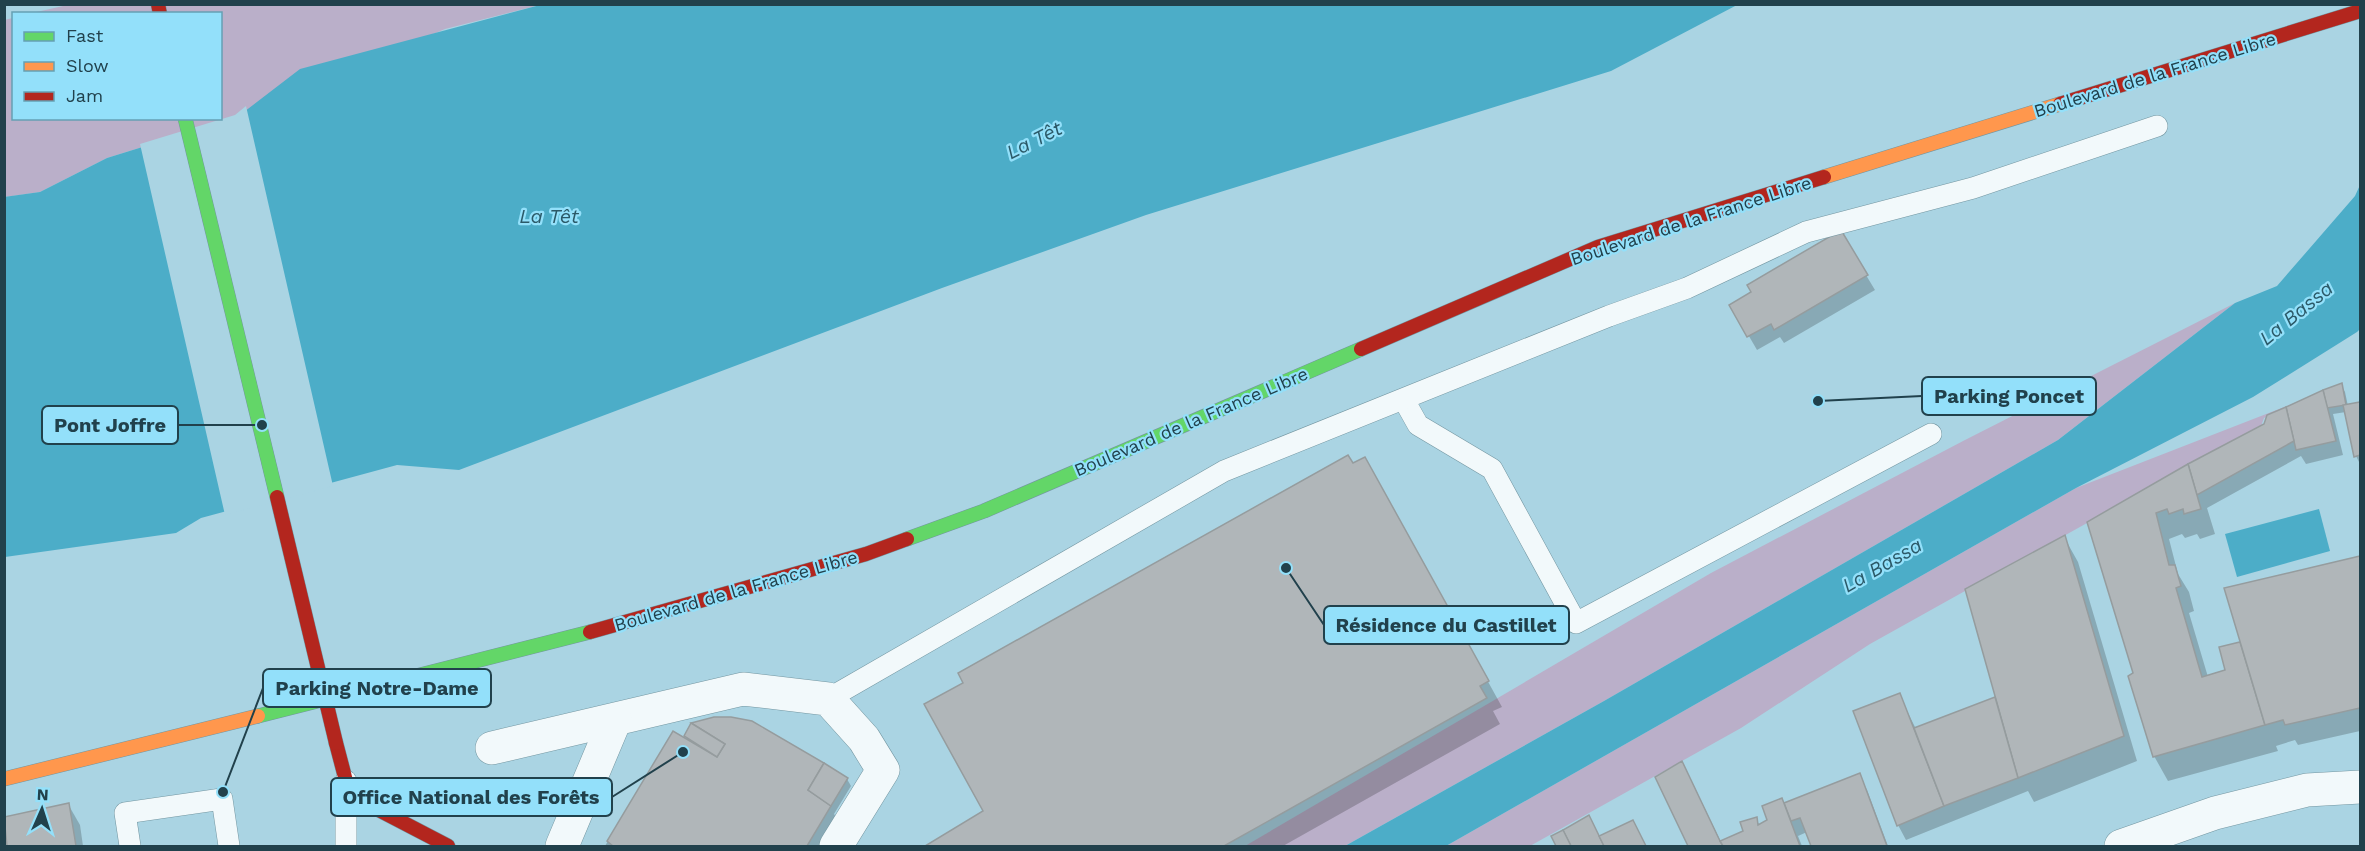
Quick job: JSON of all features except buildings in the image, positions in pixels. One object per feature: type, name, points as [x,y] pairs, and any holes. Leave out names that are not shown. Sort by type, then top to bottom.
[{"type":"main road","name":"Boulevard de la France Libre","points":[[4,779],[552,643],[866,554],[984,511],[1598,247],[2361,11]]},
{"type":"main road","points":[[185,120],[346,781],[377,810],[436,845]]},
{"type":"street","points":[[492,748],[743,689],[828,699],[864,739],[883,770],[836,846]]},
{"type":"street","points":[[562,846],[615,720]]},
{"type":"street","points":[[2121,846],[2215,813],[2307,790],[2361,787]]},
{"type":"lane","points":[[828,699],[1224,471],[1609,316],[1687,288],[1806,232],[1973,188],[2157,126]]},
{"type":"lane","points":[[1404,400],[1418,425],[1492,469],[1576,623],[1931,434]]},
{"type":"lane","points":[[342,842],[346,781]]},
{"type":"lane","points":[[130,846],[125,813],[222,799],[229,846]]},
{"type":"lane","points":[[342,842],[377,810]]},
{"type":"shaded area","points":[[72,4],[540,5],[445,29],[236,118],[107,158],[40,192],[5,197],[4,20],[12,18],[12,120],[222,120],[222,12],[36,12]]},
{"type":"shaded area","points":[[2235,303],[2058,440],[1604,701],[1345,846],[1245,846],[1711,573],[1965,440]]},
{"type":"shaded area","points":[[2305,399],[2264,418],[2261,426],[1870,644],[1741,728],[1530,846],[1446,846],[2076,488]]},
{"type":"water","name":"La Têt","points":[[540,5],[1737,5],[1611,71],[1146,215],[942,288],[459,470],[397,465],[201,518],[176,533],[5,557],[4,197],[40,192],[107,158],[236,118],[300,69]]},
{"type":"water","name":"La Bassa","points":[[2360,185],[2360,329],[2357,332],[2253,397],[2076,488],[1446,846],[1345,846],[1604,701],[2058,440],[2235,303],[2277,286],[2355,196]]},
{"type":"water","points":[[2319,509],[2330,551],[2237,577],[2225,534]]},
{"type":"pier","points":[[246,106],[333,486],[225,515],[140,144],[235,115]]},
{"type":"traffic: fast","points":[[185,120],[277,497]]},
{"type":"traffic: fast","points":[[907,539],[984,511],[1361,349]]},
{"type":"traffic: fast","points":[[258,716],[590,632]]},
{"type":"traffic: slow","points":[[1824,177],[2060,104]]},
{"type":"traffic: slow","points":[[4,779],[258,716]]},
{"type":"traffic: jam","points":[[158,4],[160,12]]},
{"type":"traffic: jam","points":[[2060,104],[2360,11]]},
{"type":"traffic: jam","points":[[1361,349],[1598,247],[1824,177]]},
{"type":"traffic: jam","points":[[277,497],[336,743]]},
{"type":"traffic: jam","points":[[590,632],[866,554],[907,539]]},
{"type":"traffic: jam","points":[[336,743],[346,781],[377,809],[448,846]]},
{"type":"place","name":"Parking Poncet","points":[[1818,401]]},
{"type":"place","name":"Pont Joffre","points":[[262,425]]},
{"type":"place","name":"Résidence du Castillet","points":[[1286,568]]},
{"type":"place","name":"Office National des Forêts","points":[[683,752]]},
{"type":"place","name":"Parking Notre-Dame","points":[[223,792]]}]
